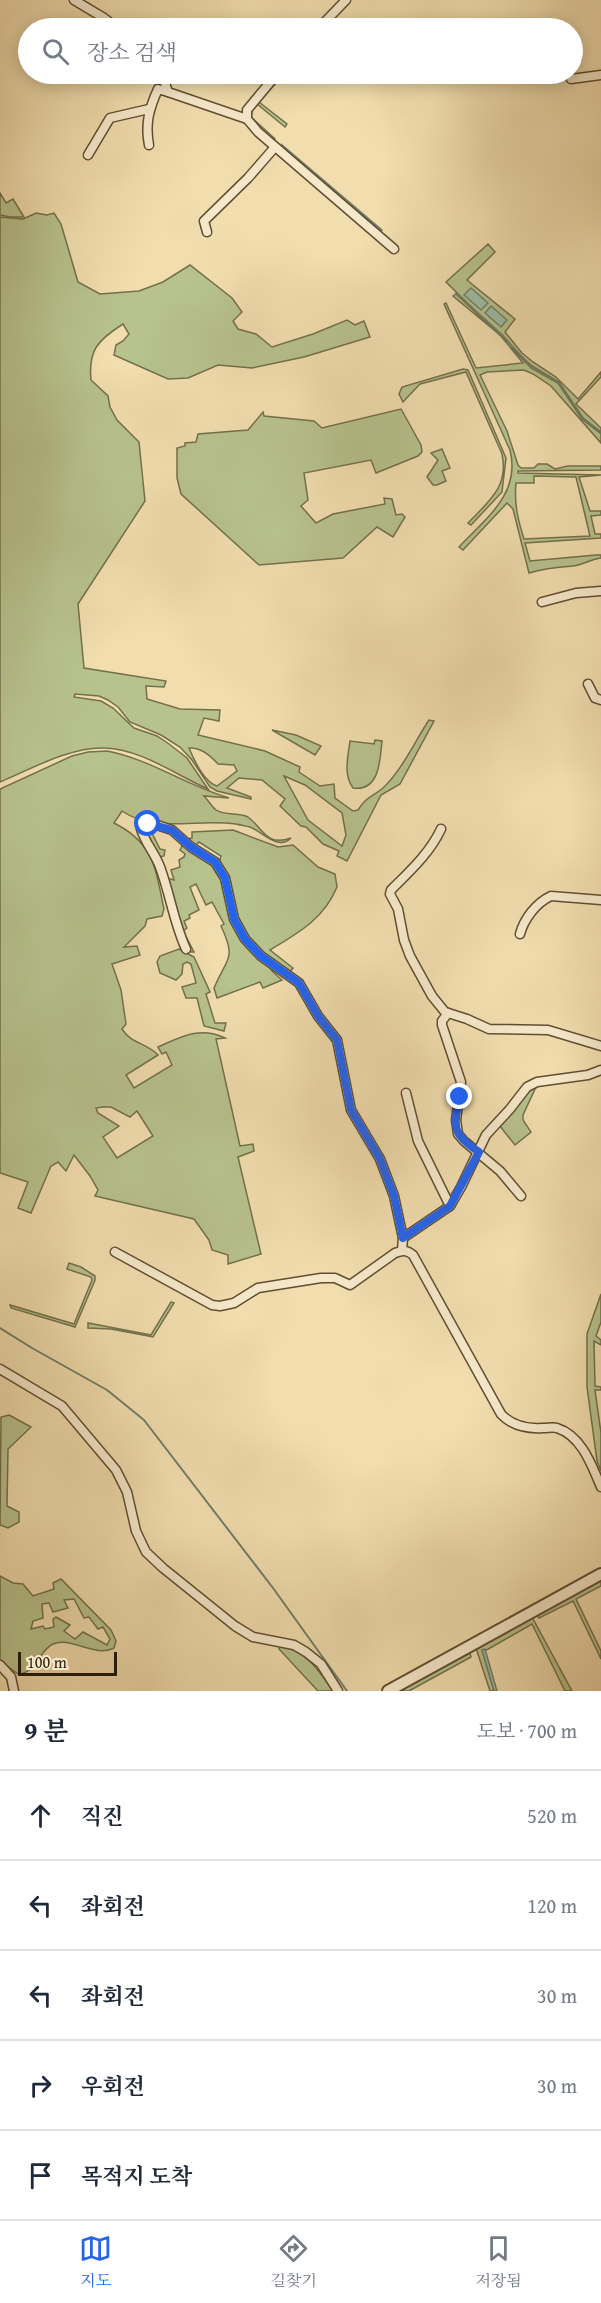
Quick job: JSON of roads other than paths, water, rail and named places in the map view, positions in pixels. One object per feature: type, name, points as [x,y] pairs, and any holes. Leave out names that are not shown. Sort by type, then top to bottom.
[{"type":"street","points":[[74,0],[104,18]]},
{"type":"street","points":[[329,18],[346,0]]},
{"type":"street","points":[[583,78],[601,75]]},
{"type":"street","points":[[165,84],[168,92]]},
{"type":"street","points":[[246,119],[247,110],[269,84]]},
{"type":"street","points":[[149,145],[146,121],[158,89],[246,119],[275,147],[394,249]]},
{"type":"street","points":[[88,155],[110,118],[149,109]]},
{"type":"street","points":[[207,232],[204,221],[248,178],[275,147]]},
{"type":"street","points":[[542,602],[576,593],[601,591]]},
{"type":"street","points":[[588,684],[595,698],[601,700]]},
{"type":"street","points":[[186,949],[178,933],[158,863],[143,837],[141,829],[144,824],[154,824],[172,830],[191,847],[215,862],[225,878],[234,919],[245,939],[261,956],[299,983],[318,1016],[337,1040],[351,1110],[380,1159],[394,1196],[403,1238],[402,1250]]},
{"type":"street","points":[[441,829],[436,839],[390,894],[398,909],[404,940],[414,965],[437,1002],[448,1013],[489,1029],[548,1030],[601,1046]]},
{"type":"street","points":[[520,934],[526,919],[551,896],[601,900]]},
{"type":"street","points":[[448,1013],[442,1025],[461,1082],[457,1131],[464,1142],[500,1171],[521,1196]]},
{"type":"street","points":[[403,1238],[450,1206],[486,1135],[527,1087],[537,1082],[588,1076],[601,1070]]},
{"type":"street","points":[[406,1093],[418,1141],[450,1206]]},
{"type":"street","points":[[115,1252],[212,1305],[220,1306],[234,1303],[258,1288],[330,1277],[350,1285],[402,1250]]},
{"type":"street","points":[[402,1250],[413,1255],[501,1414],[517,1426],[558,1428],[571,1436],[586,1455],[601,1487]]},
{"type":"street","points":[[0,1369],[62,1406],[116,1470],[127,1491],[136,1531],[146,1552],[154,1560],[235,1626],[253,1636],[294,1645],[306,1652],[321,1664],[338,1691]]},
{"type":"street","points":[[388,1691],[601,1574]]},
{"type":"street","points":[[0,1665],[11,1677],[14,1691]]},
{"type":"waterway","points":[[456,293],[502,335],[531,367],[558,382],[582,418],[601,433]]},
{"type":"waterway","points":[[0,1328],[107,1390],[144,1420],[273,1588],[347,1691]]}]
